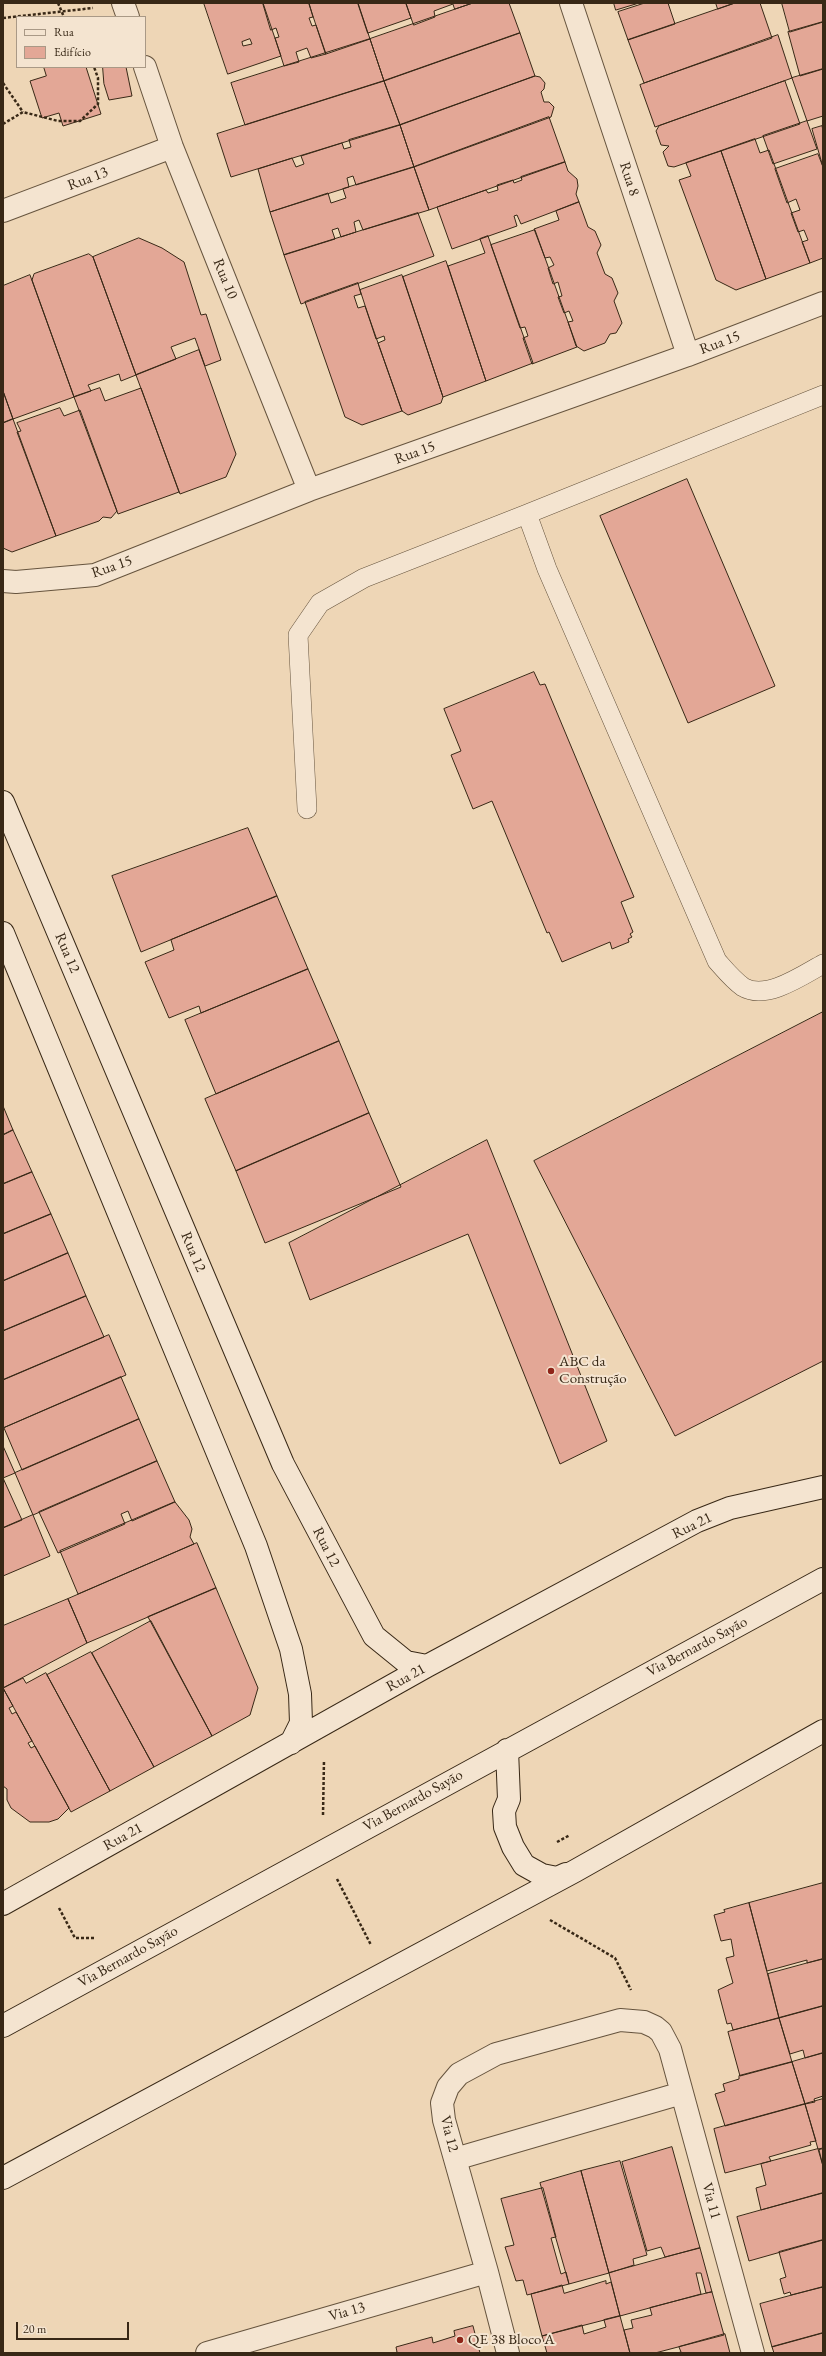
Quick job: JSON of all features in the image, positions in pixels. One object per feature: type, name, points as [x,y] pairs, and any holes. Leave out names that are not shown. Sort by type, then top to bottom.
[{"type":"street","name":"Rua 8","points":[[570,3],[688,355]]},
{"type":"street","name":"Rua 10","points":[[145,68],[172,147],[309,490]]},
{"type":"street","name":"Rua 13","points":[[3,211],[172,147]]},
{"type":"street","name":"Rua 15","points":[[3,581],[16,582],[95,575],[309,490],[688,355],[823,303]]},
{"type":"street","name":"Rua 12","points":[[3,802],[283,1464],[374,1636],[406,1662],[427,1666]]},
{"type":"street","points":[[3,933],[256,1546],[291,1649],[300,1694],[301,1723],[291,1743]]},
{"type":"street","name":"Rua 21","points":[[5,1897],[44,1881],[427,1666],[697,1522],[730,1508],[823,1487]]},
{"type":"street","name":"Via Bernardo Sayão","points":[[3,2026],[823,1579]]},
{"type":"street","points":[[3,2178],[822,1737]]},
{"type":"street","points":[[507,1750],[509,1799],[504,1811],[505,1827],[512,1847],[524,1865],[542,1875],[557,1878],[575,1871]]},
{"type":"street","name":"Via 12","points":[[508,2353],[487,2272],[444,2120],[442,2103],[448,2087],[459,2074],[496,2054],[620,2020],[644,2022],[661,2032],[670,2049]]},
{"type":"street","name":"Via 11","points":[[670,2049],[753,2353]]},
{"type":"street","points":[[455,2159],[682,2093]]},
{"type":"street","name":"Via 13","points":[[207,2353],[487,2272]]},
{"type":"lane","points":[[307,809],[298,635],[320,603],[364,578],[823,395]]},
{"type":"lane","points":[[527,514],[547,569],[717,961],[744,987],[757,992],[773,988],[823,964]]},
{"type":"path","points":[[58,3],[60,12],[63,16]]},
{"type":"path","points":[[22,16],[125,8]]},
{"type":"path","points":[[3,18],[16,17]]},
{"type":"path","points":[[3,83],[23,112],[58,121],[80,121],[98,104],[98,78],[94,68]]},
{"type":"path","points":[[3,124],[23,112]]},
{"type":"path","points":[[44,1881],[75,1938],[98,1938]]},
{"type":"path","points":[[529,1895],[550,1921],[615,1958],[643,2011],[644,2022]]},
{"type":"building","points":[[204,3],[263,3],[281,56],[228,74]],"holes":[[[250,39],[252,44],[243,46],[242,42]]]},
{"type":"building","points":[[263,3],[309,3],[313,17],[309,18],[312,26],[316,25],[326,54],[311,58],[307,48],[296,52],[299,62],[284,66],[275,38],[279,37],[276,28],[271,30]]},
{"type":"building","points":[[309,3],[358,3],[370,39],[326,54]]},
{"type":"building","points":[[358,3],[406,3],[411,18],[368,33]]},
{"type":"building","points":[[406,3],[453,4],[434,11],[435,17],[414,25]]},
{"type":"building","points":[[453,3],[473,3],[455,9]]},
{"type":"building","points":[[473,3],[509,3],[520,33],[384,81],[370,39]]},
{"type":"building","points":[[614,3],[639,3],[616,10]]},
{"type":"building","points":[[645,3],[668,3],[675,24],[628,40],[618,12]]},
{"type":"building","points":[[716,3],[735,3],[718,9]]},
{"type":"building","points":[[735,3],[760,3],[772,38],[644,83],[628,40]]},
{"type":"building","points":[[782,3],[823,3],[823,22],[790,32]]},
{"type":"building","points":[[823,22],[823,69],[800,76],[788,32]]},
{"type":"building","points":[[520,33],[535,76],[400,125],[384,81]]},
{"type":"building","points":[[778,35],[792,78],[655,127],[640,85]]},
{"type":"building","points":[[370,39],[384,81],[245,125],[231,83]]},
{"type":"building","points":[[44,68],[86,68],[101,114],[63,126],[59,113],[42,118],[30,81],[46,76]]},
{"type":"building","points":[[103,68],[126,68],[132,96],[109,100],[104,84]]},
{"type":"building","points":[[823,69],[823,116],[807,121],[792,78]]},
{"type":"building","points":[[535,76],[540,77],[545,83],[544,89],[541,92],[544,102],[549,102],[554,107],[551,117],[414,167],[400,125]]},
{"type":"building","points":[[384,81],[400,125],[231,177],[217,134]]},
{"type":"building","points":[[785,81],[800,124],[674,167],[668,166],[663,152],[669,146],[661,145],[656,131],[659,126]]},
{"type":"building","points":[[549,117],[565,162],[429,210],[414,167]]},
{"type":"building","points":[[807,121],[817,149],[773,164],[763,136]]},
{"type":"building","points":[[400,125],[414,167],[356,185],[353,176],[347,178],[349,187],[270,212],[258,169],[292,158],[296,167],[304,164],[301,156],[342,143],[344,149],[351,147],[349,140]]},
{"type":"building","points":[[822,126],[823,130],[823,167],[812,129]]},
{"type":"building","points":[[755,139],[760,153],[769,150],[810,263],[766,279],[721,151]]},
{"type":"building","points":[[721,151],[766,279],[736,290],[716,280],[679,180],[691,176],[686,163]]},
{"type":"building","points":[[818,154],[823,167],[823,258],[810,263],[802,242],[808,240],[804,230],[798,232],[791,213],[800,210],[796,199],[787,203],[775,169]]},
{"type":"building","points":[[565,162],[568,171],[577,179],[578,186],[576,194],[579,202],[521,224],[517,215],[514,216],[517,226],[452,249],[437,207],[486,190],[488,193],[498,190],[497,185],[513,180],[514,183],[522,180],[521,177]]},
{"type":"building","points":[[414,167],[429,210],[363,230],[359,220],[354,222],[356,232],[341,237],[338,228],[332,230],[335,239],[284,255],[270,212],[328,193],[331,203],[346,198],[343,189]]},
{"type":"building","points":[[579,202],[588,227],[595,231],[601,245],[597,253],[605,274],[612,278],[618,293],[614,301],[622,323],[616,333],[610,334],[605,343],[584,351],[576,346],[568,322],[573,321],[569,311],[564,313],[558,297],[562,296],[558,282],[553,284],[548,268],[554,265],[550,257],[545,258],[534,229],[559,220],[556,211]]},
{"type":"building","points":[[418,213],[434,256],[301,304],[284,255]]},
{"type":"building","points":[[535,230],[577,347],[532,364],[523,338],[528,336],[525,327],[520,328],[491,245]]},
{"type":"building","points":[[488,236],[533,363],[486,381],[448,266],[485,253],[480,239]]},
{"type":"building","points":[[139,238],[162,248],[184,262],[201,315],[206,314],[221,360],[205,366],[195,338],[171,347],[176,359],[136,375],[93,257]]},
{"type":"building","points":[[89,254],[93,257],[136,375],[121,381],[119,374],[88,385],[91,391],[74,397],[32,280],[34,274]]},
{"type":"building","points":[[446,261],[486,381],[443,397],[403,277]]},
{"type":"building","points":[[30,275],[74,397],[13,419],[3,391],[3,286]]},
{"type":"building","points":[[402,275],[443,397],[441,403],[408,415],[402,411],[378,343],[385,340],[384,336],[376,339],[360,290]]},
{"type":"building","points":[[358,283],[361,294],[354,296],[358,308],[365,306],[402,411],[362,425],[345,417],[305,302]]},
{"type":"building","points":[[199,350],[236,454],[226,477],[180,494],[136,375]]},
{"type":"building","points":[[100,388],[105,401],[141,388],[179,492],[118,514],[74,397]]},
{"type":"building","points":[[3,391],[13,419],[3,423]]},
{"type":"building","points":[[60,408],[64,416],[80,410],[117,511],[111,518],[103,517],[99,521],[56,536],[17,432],[21,431],[17,423]]},
{"type":"building","points":[[13,419],[56,536],[12,552],[3,548],[3,423]]},
{"type":"building","points":[[687,479],[775,686],[688,723],[600,516]]},
{"type":"building","points":[[534,672],[540,685],[545,684],[634,897],[621,902],[633,932],[630,934],[632,937],[628,939],[629,942],[612,949],[610,942],[562,962],[549,932],[547,933],[492,801],[473,809],[451,755],[461,751],[444,709]]},
{"type":"building","points":[[248,828],[277,896],[141,952],[112,876]]},
{"type":"building","points":[[277,896],[308,969],[201,1013],[199,1006],[169,1018],[145,962],[174,950],[171,940]]},
{"type":"building","points":[[308,969],[339,1041],[216,1094],[185,1020]]},
{"type":"building","points":[[823,1012],[823,1361],[675,1436],[534,1161]]},
{"type":"building","points":[[339,1041],[369,1113],[236,1171],[205,1099]]},
{"type":"building","points":[[3,1106],[13,1130],[3,1135]]},
{"type":"building","points":[[369,1113],[401,1187],[265,1243],[236,1171]]},
{"type":"building","points":[[13,1130],[32,1172],[3,1184],[3,1135]]},
{"type":"building","name":"ABC da Construção","points":[[487,1140],[607,1441],[560,1464],[468,1234],[310,1300],[289,1243]]},
{"type":"building","points":[[32,1172],[51,1214],[3,1234],[3,1184]]},
{"type":"building","points":[[51,1214],[68,1253],[3,1281],[3,1234]]},
{"type":"building","points":[[68,1253],[86,1296],[3,1331],[3,1281]]},
{"type":"building","points":[[86,1296],[104,1337],[3,1380],[3,1331]]},
{"type":"building","points":[[109,1335],[126,1375],[3,1428],[3,1380]]},
{"type":"building","points":[[121,1377],[139,1419],[22,1470],[4,1428]]},
{"type":"building","points":[[139,1419],[157,1461],[33,1515],[15,1473]]},
{"type":"building","points":[[3,1446],[15,1473],[3,1478]]},
{"type":"building","points":[[157,1461],[175,1502],[132,1521],[128,1511],[121,1514],[125,1524],[58,1553],[39,1512]]},
{"type":"building","points":[[3,1478],[22,1520],[3,1528]]},
{"type":"building","points":[[175,1502],[189,1520],[192,1529],[190,1537],[194,1544],[78,1594],[60,1551]]},
{"type":"building","points":[[33,1515],[50,1556],[3,1576],[3,1528]]},
{"type":"building","points":[[197,1543],[216,1588],[87,1643],[68,1599]]},
{"type":"building","points":[[216,1588],[258,1688],[250,1715],[212,1736],[148,1617]]},
{"type":"building","points":[[68,1599],[87,1643],[3,1688],[3,1626]]},
{"type":"building","points":[[151,1621],[212,1736],[154,1767],[92,1653]]},
{"type":"building","points":[[91,1652],[154,1767],[110,1791],[47,1675]]},
{"type":"building","points":[[46,1673],[110,1791],[71,1812],[3,1688],[23,1678],[26,1683]]},
{"type":"building","points":[[3,1688],[13,1706],[9,1708],[12,1714],[16,1712],[32,1741],[28,1743],[31,1748],[35,1746],[69,1808],[58,1819],[49,1822],[30,1822],[11,1808],[7,1800],[7,1789],[3,1786]]},
{"type":"building","points":[[823,1883],[823,1959],[807,1963],[807,1960],[767,1971],[749,1903]]},
{"type":"building","points":[[749,1903],[779,2018],[733,2030],[731,2023],[727,2024],[718,1990],[733,1983],[726,1958],[734,1956],[731,1939],[721,1941],[714,1915],[725,1912],[724,1910]]},
{"type":"building","points":[[823,1959],[823,2006],[779,2018],[768,1974]]},
{"type":"building","points":[[823,2006],[823,2053],[805,2058],[803,2050],[790,2054],[779,2018]]},
{"type":"building","points":[[779,2018],[792,2062],[740,2076],[728,2032]]},
{"type":"building","points":[[823,2053],[823,2096],[814,2099],[815,2102],[805,2104],[792,2062]]},
{"type":"building","points":[[792,2062],[805,2104],[725,2126],[715,2094],[725,2091],[723,2084],[739,2079],[739,2076]]},
{"type":"building","points":[[823,2099],[823,2148],[818,2149],[805,2104]]},
{"type":"building","points":[[805,2104],[816,2141],[810,2142],[811,2145],[769,2157],[771,2161],[725,2173],[714,2129]]},
{"type":"building","points":[[672,2147],[700,2248],[665,2257],[661,2247],[647,2251],[622,2162]]},
{"type":"building","points":[[818,2149],[823,2166],[823,2193],[761,2210],[756,2188],[766,2185],[761,2164]]},
{"type":"building","points":[[823,2149],[823,2166],[819,2150]]},
{"type":"building","points":[[620,2161],[647,2255],[633,2259],[634,2265],[609,2273],[581,2171]]},
{"type":"building","points":[[581,2171],[609,2273],[569,2284],[540,2183]]},
{"type":"building","points":[[543,2188],[556,2237],[551,2238],[561,2274],[566,2272],[569,2284],[527,2295],[523,2280],[516,2281],[505,2247],[514,2245],[501,2199]]},
{"type":"building","points":[[823,2193],[823,2240],[749,2261],[737,2217]]},
{"type":"building","points":[[823,2240],[823,2287],[791,2295],[790,2292],[784,2294],[780,2279],[786,2277],[779,2252]]},
{"type":"building","points":[[700,2248],[712,2292],[706,2293],[701,2273],[696,2273],[701,2294],[620,2316],[609,2273]]},
{"type":"building","points":[[606,2281],[606,2284],[611,2282],[620,2316],[542,2336],[531,2294],[562,2285],[564,2293]]},
{"type":"building","points":[[823,2287],[823,2333],[772,2347],[760,2304]]},
{"type":"building","points":[[712,2292],[724,2335],[655,2353],[630,2353],[624,2330],[633,2328],[631,2320],[652,2315],[650,2308]]},
{"type":"building","points":[[620,2316],[630,2353],[547,2353],[542,2336],[582,2325],[584,2334],[606,2327],[604,2320]]},
{"type":"building","name":"QE 38 Bloco A","points":[[473,2326],[480,2353],[395,2353],[397,2352],[396,2347],[432,2337],[433,2343],[455,2336],[454,2331]]},
{"type":"building","points":[[823,2333],[823,2353],[774,2353],[772,2347]]},
{"type":"building","points":[[725,2334],[730,2353],[677,2353],[681,2352],[679,2347]]},
{"type":"place","name":"ABC da Construção","points":[[551,1371]]},
{"type":"place","name":"QE 38 Bloco A","points":[[460,2340]]}]
